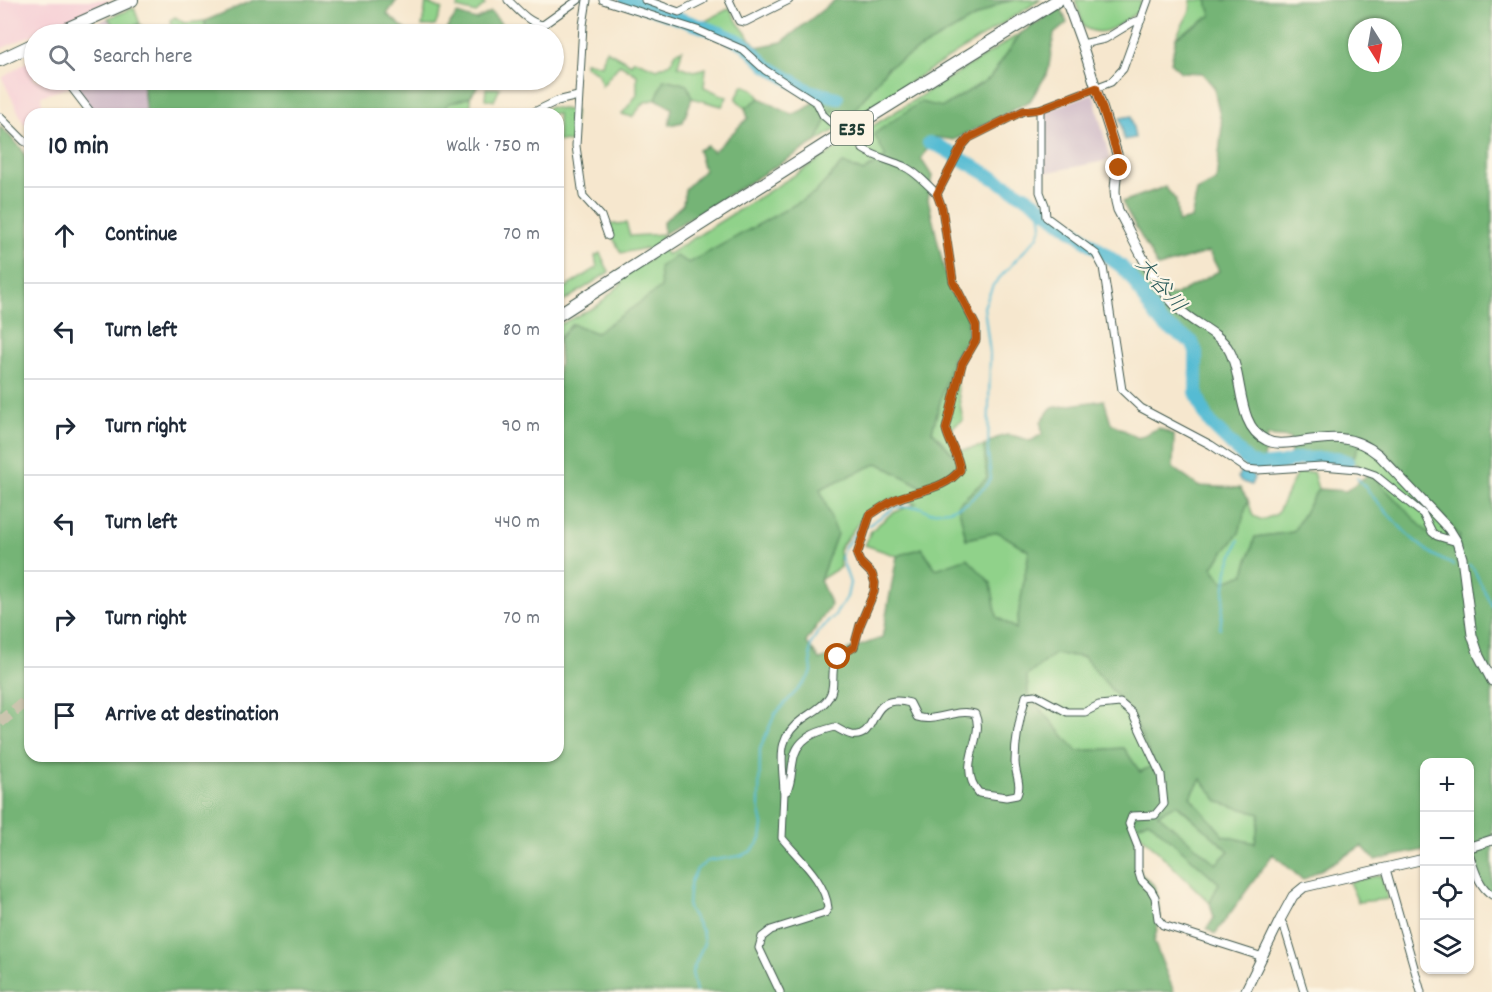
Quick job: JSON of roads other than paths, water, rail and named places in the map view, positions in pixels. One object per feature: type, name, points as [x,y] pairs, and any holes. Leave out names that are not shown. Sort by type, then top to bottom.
[{"type":"highway","points":[[81,24],[132,0]]},
{"type":"highway","name":"E35","points":[[564,311],[1058,0]]},
{"type":"highway","points":[[0,60],[24,49]]},
{"type":"street","points":[[508,0],[524,16],[537,24]]},
{"type":"street","points":[[544,24],[578,0]]},
{"type":"street","points":[[587,0],[576,146],[583,196],[602,216],[608,236]]},
{"type":"street","points":[[603,0],[697,30],[743,50],[765,70],[817,103],[831,122]]},
{"type":"street","points":[[645,0],[679,12],[703,0]]},
{"type":"street","points":[[729,0],[739,21],[745,22],[789,0]]},
{"type":"street","points":[[1066,0],[1117,154],[1119,168],[1113,186],[1114,198],[1118,210],[1161,289],[1177,308],[1219,337],[1229,350],[1248,422],[1256,435],[1269,442],[1348,439],[1366,444],[1449,529],[1457,542],[1462,558],[1472,635],[1482,664],[1492,681]]},
{"type":"street","points":[[937,194],[962,146],[969,138],[1023,111],[1040,109],[1111,82],[1123,69],[1148,0]]},
{"type":"street","points":[[1082,44],[1105,39],[1133,22],[1141,20]]},
{"type":"street","points":[[74,90],[87,108]]},
{"type":"street","points":[[542,108],[557,101],[578,96]]},
{"type":"street","points":[[1040,109],[1040,192],[1046,217],[1096,254],[1103,267],[1122,390],[1141,408],[1211,445],[1247,469],[1322,466],[1358,469],[1375,475],[1423,514],[1432,532],[1437,536],[1457,542]]},
{"type":"street","points":[[0,117],[24,141]]},
{"type":"street","points":[[780,992],[759,948],[762,938],[771,930],[825,913],[828,908],[827,895],[821,885],[782,838],[784,792],[783,771],[780,764],[784,741],[792,726],[826,703],[832,694],[834,665],[838,657],[854,647],[860,625],[874,592],[875,583],[872,574],[860,562],[857,555],[870,515],[895,499],[928,490],[955,477],[960,470],[959,461],[948,439],[946,429],[962,364],[976,340],[976,326],[953,281],[942,208],[937,194],[905,167],[873,156],[863,149]]},
{"type":"street","points":[[784,792],[791,783],[793,758],[804,738],[815,732],[835,727],[851,735],[862,734],[869,728],[877,710],[883,705],[901,701],[910,703],[917,717],[924,719],[967,711],[975,714],[978,722],[969,764],[974,787],[979,793],[1006,798],[1017,795],[1020,788],[1015,763],[1021,711],[1026,696],[1035,695],[1067,712],[1085,712],[1099,705],[1120,703],[1132,713],[1161,775],[1164,804],[1155,815],[1132,816],[1129,824],[1138,848],[1140,880],[1155,897],[1158,919],[1163,926],[1263,957]]},
{"type":"street","points":[[1474,846],[1492,840]]},
{"type":"street","points":[[1245,992],[1293,896],[1304,887],[1326,880],[1420,860]]},
{"type":"street","points":[[1473,866],[1478,879],[1488,894],[1492,895]]},
{"type":"street","points":[[1386,868],[1421,992]]},
{"type":"street","points":[[1280,920],[1284,926],[1304,992]]},
{"type":"water","points":[[1131,116],[1135,138],[1124,140],[1120,118]]},
{"type":"water","points":[[1241,470],[1252,473],[1254,478],[1251,485],[1240,481],[1238,477]]},
{"type":"waterway","name":"大谷川","points":[[626,0],[745,44],[767,66],[809,91],[837,98]]},
{"type":"waterway","name":"大谷川","points":[[929,143],[939,146],[1033,201],[1121,266],[1134,281],[1162,324],[1192,342],[1196,352],[1196,392],[1202,408],[1210,423],[1249,462],[1259,466],[1298,459],[1337,458],[1347,462]]},
{"type":"waterway","points":[[869,525],[895,507],[920,507],[929,512],[949,510],[967,503],[985,487],[991,478],[988,454],[990,354],[984,307],[993,285],[1038,236],[1042,224],[1039,206]]},
{"type":"waterway","name":"大谷川","points":[[1357,478],[1420,546],[1454,565]]},
{"type":"waterway","points":[[696,992],[692,972],[704,943],[702,931],[688,908],[691,881],[697,869],[708,861],[740,856],[752,851],[761,839],[763,825],[759,806],[760,749],[775,714],[812,672],[811,644],[847,597],[850,583],[841,557],[844,548],[858,530],[864,528]]},
{"type":"waterway","points":[[1220,629],[1227,570],[1239,540]]},
{"type":"waterway","name":"大谷川","points":[[1469,565],[1473,568],[1492,606]]},
{"type":"tunnel","points":[[831,122],[863,149]]},
{"type":"tunnel","points":[[0,722],[24,703]]}]
